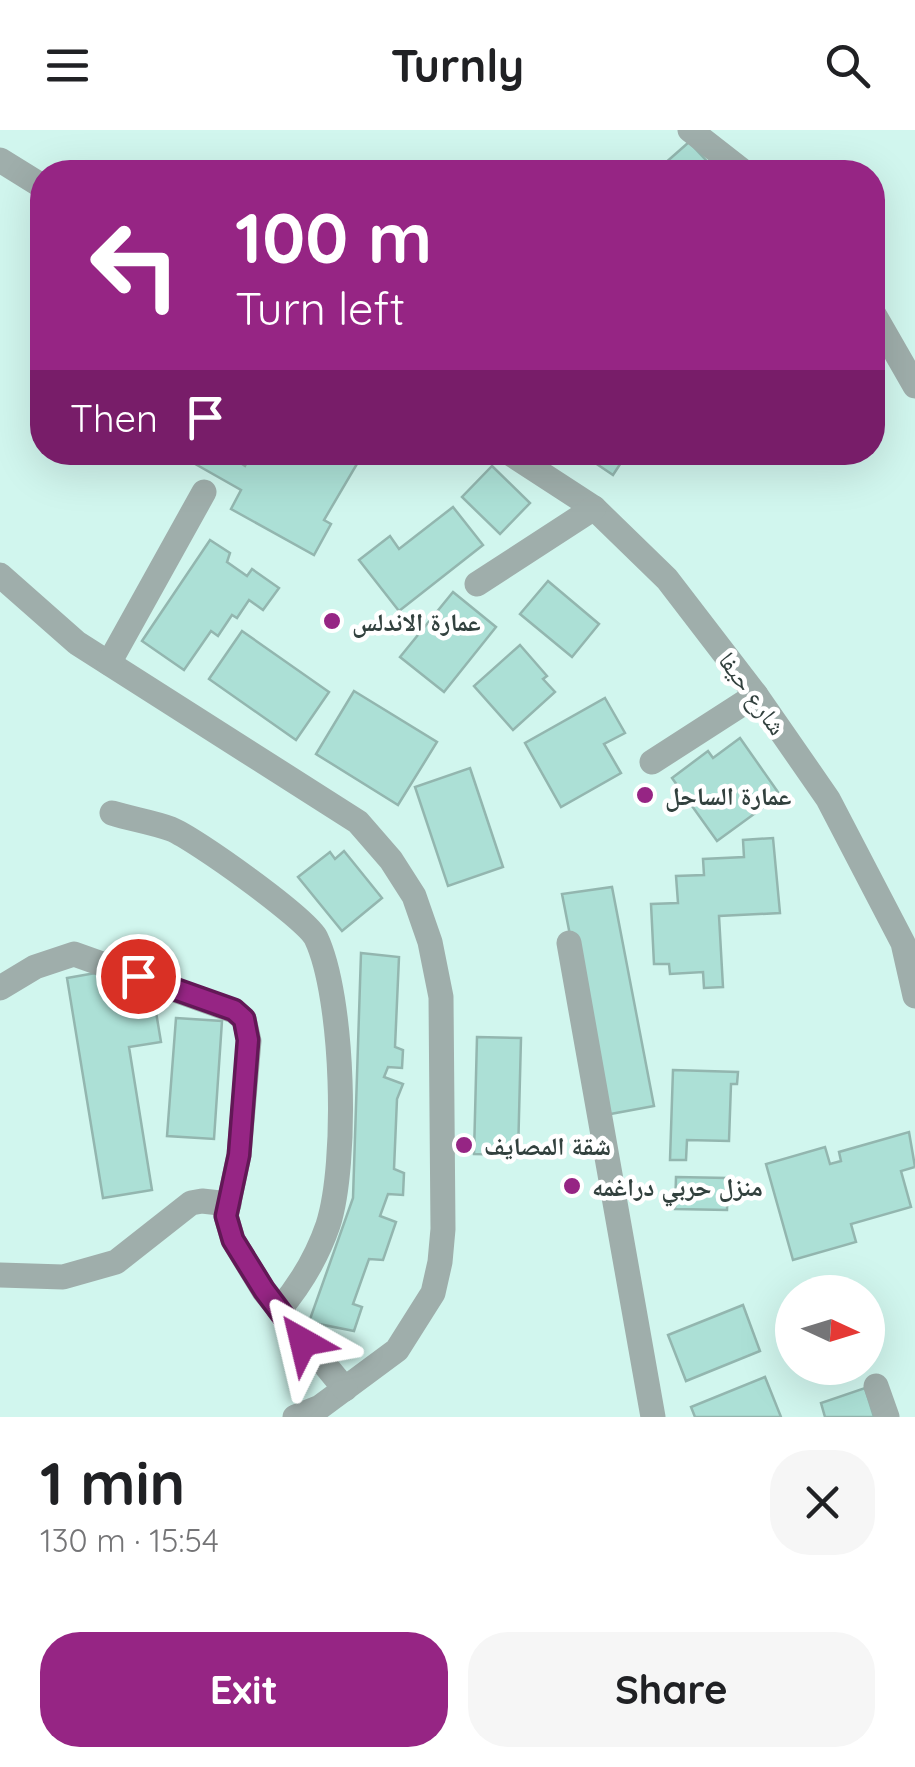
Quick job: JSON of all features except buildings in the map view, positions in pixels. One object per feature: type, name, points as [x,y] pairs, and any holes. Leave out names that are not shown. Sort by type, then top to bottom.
[{"type":"street","points":[[690,130],[729,160]]},
{"type":"street","points":[[0,160],[30,179]]},
{"type":"street","points":[[885,334],[915,386]]},
{"type":"street","name":"شارع حيفا","points":[[528,465],[594,508],[667,579],[756,695],[828,799],[903,943],[915,996]]},
{"type":"street","points":[[109,663],[204,492]]},
{"type":"street","points":[[476,584],[594,508]]},
{"type":"street","points":[[0,575],[76,644],[358,822],[391,860],[414,896],[430,942],[441,997],[443,1229],[434,1293],[398,1350],[320,1407],[295,1417]]},
{"type":"street","points":[[652,762],[756,695]]},
{"type":"street","points":[[112,814],[174,830],[287,907],[315,936],[328,975],[335,1018],[338,1179],[314,1260],[279,1310]]},
{"type":"street","points":[[570,943],[654,1417]]},
{"type":"street","points":[[0,988],[36,968],[74,954],[234,1010],[244,1019],[248,1040],[241,1136],[226,1216],[233,1240],[279,1310],[345,1388]]},
{"type":"street","points":[[0,1275],[64,1276],[116,1262],[192,1203],[229,1204]]},
{"type":"street","points":[[876,1386],[887,1417]]},
{"type":"place","name":"عمارة الاندلس","points":[[332,621]]},
{"type":"place","name":"عمارة الساحل","points":[[645,795]]},
{"type":"place","name":"شقة المصايف","points":[[464,1145]]},
{"type":"place","name":"منزل حربي دراغمه","points":[[572,1186]]},
{"type":"route","points":[[138,976],[234,1010],[244,1019],[248,1040],[239,1155],[226,1216],[233,1240],[303,1342]]}]
